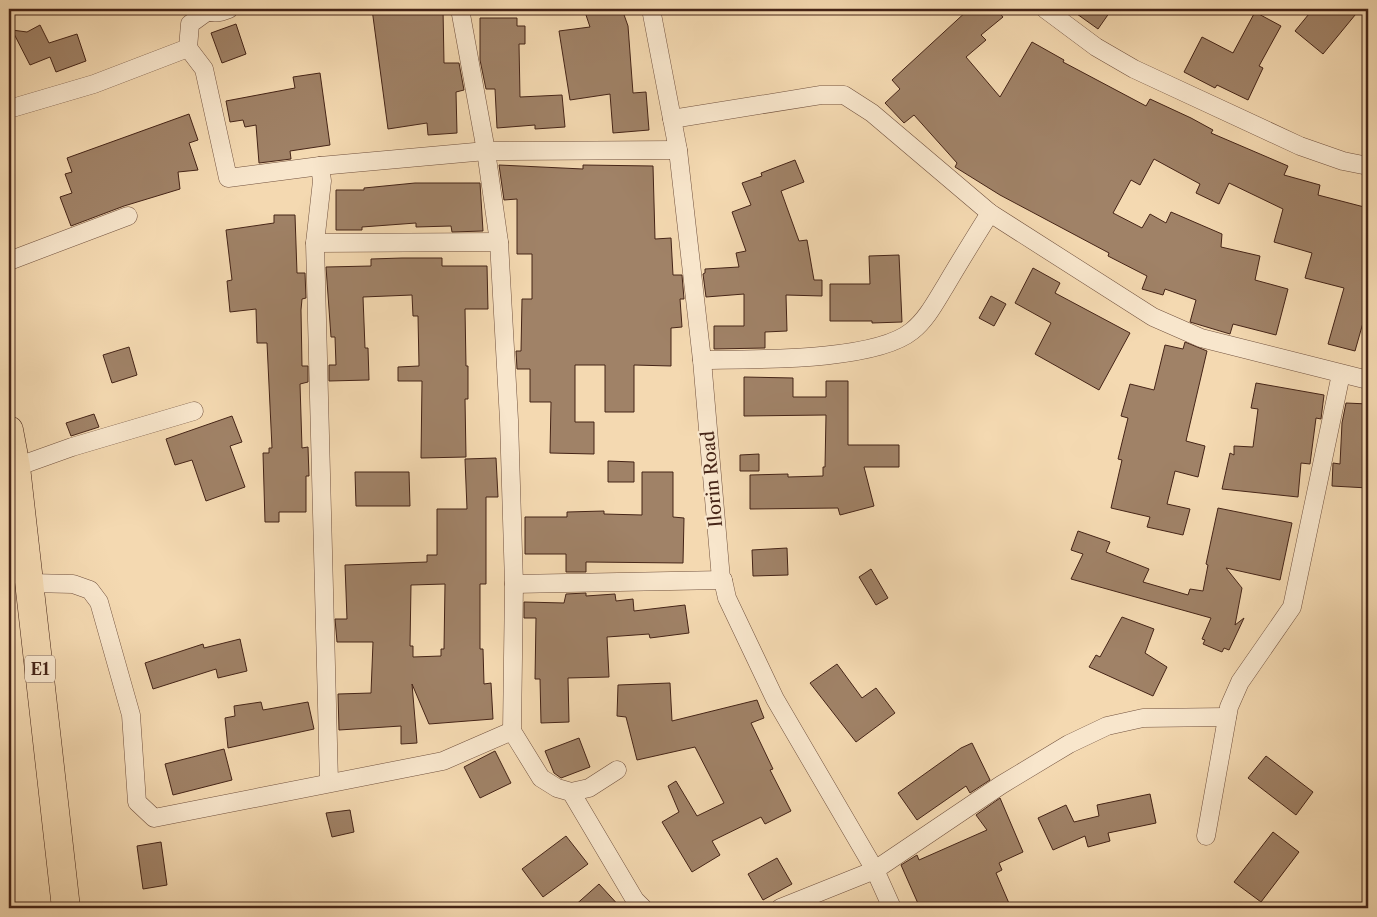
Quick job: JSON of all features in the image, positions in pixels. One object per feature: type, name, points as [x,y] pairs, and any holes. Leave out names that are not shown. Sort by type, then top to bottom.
[{"type":"highway","name":"E1","points":[[9,430],[16,467],[30,583],[66,908]]},
{"type":"street","points":[[229,9],[222,12],[207,10],[190,24],[188,48],[204,70],[228,178],[320,166],[486,151],[678,150]]},
{"type":"street","points":[[460,9],[486,151],[499,242],[508,402],[514,584],[512,730],[541,778],[558,788],[571,792],[589,788],[617,770]]},
{"type":"street","name":"Ilorin Road","points":[[651,9],[678,150],[702,360],[721,580],[723,580],[726,598],[775,699],[875,870],[892,908]]},
{"type":"street","points":[[1046,9],[1096,48],[1134,69],[1300,146],[1343,161],[1368,166]]},
{"type":"street","points":[[9,110],[94,84],[188,48]]},
{"type":"street","points":[[672,119],[821,95],[844,95],[872,113],[990,213],[1153,317],[1201,338],[1368,380]]},
{"type":"street","points":[[320,166],[322,181],[315,243],[329,782]]},
{"type":"street","points":[[702,360],[789,359],[868,349],[890,343],[912,332],[926,316],[990,213]]},
{"type":"street","points":[[9,261],[128,216]]},
{"type":"street","points":[[315,243],[499,242]]},
{"type":"street","points":[[1206,836],[1227,717],[1240,682],[1292,607],[1341,374]]},
{"type":"street","points":[[16,467],[72,447],[194,411]]},
{"type":"street","points":[[514,584],[723,580]]},
{"type":"street","points":[[30,583],[73,584],[90,590],[99,602],[131,715],[137,802],[154,818],[443,761],[512,730]]},
{"type":"street","points":[[780,908],[875,870],[1001,784],[1069,744],[1107,726],[1143,718],[1227,717]]},
{"type":"street","points":[[571,792],[635,900],[643,908]]},
{"type":"building","points":[[372,9],[443,9],[444,63],[459,63],[464,90],[456,92],[457,133],[428,135],[427,123],[388,129]]},
{"type":"building","points":[[584,9],[622,9],[628,26],[633,93],[646,92],[649,130],[613,133],[610,94],[570,100],[559,31],[590,27]]},
{"type":"building","points":[[969,9],[996,9],[1003,17],[981,35],[986,40],[966,57],[1000,97],[1032,42],[1064,60],[1063,62],[1146,106],[1150,99],[1213,130],[1211,133],[1288,166],[1284,175],[1320,185],[1318,195],[1368,208],[1368,305],[1355,351],[1328,344],[1344,288],[1305,278],[1312,253],[1274,242],[1283,209],[1229,183],[1219,204],[1196,193],[1200,184],[1154,159],[1140,185],[1131,180],[1113,213],[1142,228],[1150,214],[1166,223],[1171,212],[1222,234],[1221,247],[1260,256],[1255,280],[1288,289],[1276,335],[1233,324],[1230,334],[1190,322],[1196,300],[1165,289],[1163,295],[1142,289],[1147,276],[1108,256],[1109,253],[1000,195],[955,167],[957,163],[914,115],[904,123],[885,103],[900,89],[892,80]]},
{"type":"building","points":[[1070,9],[1112,9],[1098,29]]},
{"type":"building","points":[[1313,9],[1360,9],[1323,54],[1295,31]]},
{"type":"building","points":[[1255,12],[1281,26],[1259,66],[1263,68],[1248,100],[1217,85],[1215,88],[1184,72],[1202,37],[1233,53]]},
{"type":"building","points":[[480,18],[517,18],[517,26],[525,26],[525,44],[519,44],[520,97],[562,95],[565,127],[535,129],[535,125],[497,128],[495,89],[486,89],[480,60]]},
{"type":"building","points":[[236,24],[246,54],[222,63],[211,33]]},
{"type":"building","points":[[40,25],[49,43],[77,34],[86,61],[56,72],[50,57],[30,65],[12,30],[27,32]]},
{"type":"building","points":[[320,73],[330,145],[290,151],[291,159],[259,163],[256,125],[245,127],[243,120],[230,122],[226,101],[295,88],[293,77]]},
{"type":"building","points":[[189,114],[198,140],[189,143],[198,170],[178,172],[180,189],[124,206],[71,226],[60,197],[72,193],[65,174],[72,172],[67,158]]},
{"type":"building","points":[[795,160],[804,182],[781,191],[799,241],[807,240],[814,280],[822,280],[822,296],[786,295],[787,331],[765,332],[765,348],[714,349],[714,326],[744,326],[744,294],[706,297],[703,274],[705,269],[739,267],[736,253],[746,251],[732,212],[751,205],[742,183],[762,176],[761,173]]},
{"type":"building","points":[[499,165],[583,169],[583,165],[653,166],[655,239],[671,238],[673,275],[682,275],[684,299],[680,299],[682,327],[671,328],[671,366],[634,365],[634,412],[605,412],[605,365],[575,365],[575,422],[594,422],[594,454],[550,453],[551,402],[530,402],[530,369],[517,369],[516,351],[521,351],[522,299],[532,299],[532,254],[517,254],[517,199],[504,200]]},
{"type":"building","points":[[415,183],[480,183],[483,231],[452,232],[451,226],[416,227],[416,223],[362,227],[362,230],[336,230],[336,190],[364,190],[364,188]]},
{"type":"building","points":[[274,215],[295,215],[297,273],[305,273],[306,298],[302,299],[301,310],[302,366],[308,366],[308,382],[300,384],[302,448],[308,447],[309,476],[306,476],[306,512],[279,512],[279,522],[265,522],[263,453],[269,453],[269,448],[272,448],[267,343],[257,343],[256,309],[230,312],[227,281],[232,280],[226,230],[274,223]]},
{"type":"building","points":[[899,255],[902,322],[830,321],[830,284],[870,284],[869,256]]},
{"type":"building","points":[[442,258],[442,266],[487,266],[488,309],[465,309],[466,366],[468,366],[468,399],[465,399],[466,457],[421,458],[422,381],[398,381],[398,367],[419,366],[418,316],[413,316],[412,295],[363,297],[365,348],[368,348],[369,380],[329,381],[329,365],[336,365],[335,337],[331,337],[326,267],[371,266],[371,259]]},
{"type":"building","points":[[1033,268],[1060,283],[1055,293],[1130,333],[1099,390],[1035,354],[1051,323],[1015,303]]},
{"type":"building","points":[[991,296],[1006,304],[994,326],[979,318]]},
{"type":"building","points":[[1185,342],[1207,351],[1186,441],[1205,446],[1198,477],[1175,471],[1167,504],[1190,509],[1183,535],[1147,527],[1150,517],[1111,508],[1122,460],[1118,459],[1128,418],[1121,416],[1130,384],[1154,390],[1165,345],[1183,349]]},
{"type":"building","points":[[129,347],[137,375],[112,383],[103,355]]},
{"type":"building","points":[[744,377],[793,378],[793,397],[826,397],[826,381],[848,381],[848,445],[899,445],[899,467],[864,467],[874,506],[840,515],[838,508],[750,509],[750,475],[788,474],[788,477],[823,476],[823,467],[825,467],[826,415],[744,416]]},
{"type":"building","points":[[1256,383],[1324,395],[1321,419],[1316,418],[1310,464],[1301,463],[1298,497],[1222,489],[1230,453],[1234,455],[1234,446],[1253,447],[1258,409],[1251,408]]},
{"type":"building","points":[[1346,403],[1368,404],[1368,488],[1332,486],[1333,463],[1340,464],[1342,423]]},
{"type":"building","points":[[94,414],[99,427],[71,436],[66,423]]},
{"type":"building","points":[[232,416],[242,442],[230,446],[245,487],[206,501],[192,460],[175,465],[166,439]]},
{"type":"building","points":[[759,454],[759,471],[740,471],[740,455]]},
{"type":"building","points":[[496,458],[498,497],[486,497],[486,584],[480,584],[480,649],[483,649],[484,684],[491,683],[493,719],[429,724],[412,684],[417,743],[401,744],[401,726],[339,730],[338,694],[371,693],[373,642],[337,642],[335,619],[347,619],[345,565],[427,562],[427,555],[437,555],[437,509],[467,509],[465,459]],"holes":[[[445,584],[444,649],[441,649],[441,656],[413,657],[413,646],[410,646],[411,585]]]},
{"type":"building","points":[[608,461],[634,462],[634,482],[608,482]]},
{"type":"building","points":[[355,472],[409,472],[410,506],[356,506]]},
{"type":"building","points":[[642,472],[673,472],[673,517],[684,518],[683,563],[586,562],[586,572],[566,572],[566,554],[525,554],[525,517],[567,517],[567,512],[604,511],[604,514],[642,515]]},
{"type":"building","points":[[1218,508],[1292,523],[1280,580],[1226,568],[1242,588],[1235,625],[1244,618],[1229,650],[1224,648],[1222,652],[1203,644],[1205,640],[1202,639],[1211,618],[1071,579],[1083,554],[1071,550],[1078,531],[1110,542],[1106,552],[1149,569],[1143,582],[1188,595],[1190,589],[1203,591],[1208,565],[1206,564]]},
{"type":"building","points":[[787,548],[788,575],[753,576],[752,550]]},
{"type":"building","points":[[871,569],[888,598],[876,605],[859,577]]},
{"type":"building","points":[[586,593],[586,596],[615,594],[616,601],[633,599],[634,611],[685,605],[689,633],[650,638],[649,634],[607,637],[609,677],[568,678],[569,722],[541,723],[540,679],[535,679],[536,618],[524,618],[524,602],[564,603],[566,594]]},
{"type":"building","points":[[1122,617],[1154,629],[1145,653],[1167,667],[1153,696],[1089,667],[1096,655],[1100,657]]},
{"type":"building","points":[[240,639],[247,671],[218,678],[216,669],[153,689],[145,663],[203,644],[204,648]]},
{"type":"building","points":[[837,664],[862,698],[876,688],[895,713],[856,742],[810,683]]},
{"type":"building","points":[[670,683],[672,721],[757,700],[764,718],[751,723],[773,769],[770,770],[791,811],[765,824],[761,817],[712,841],[720,855],[692,872],[662,822],[679,812],[668,786],[676,781],[697,816],[724,803],[695,747],[637,760],[626,717],[617,716],[618,685]]},
{"type":"building","points":[[261,702],[263,710],[308,702],[314,729],[228,748],[225,718],[235,716],[234,706]]},
{"type":"building","points":[[579,738],[590,767],[561,778],[554,773],[545,751]]},
{"type":"building","points":[[972,743],[990,780],[970,793],[966,786],[917,820],[898,793],[961,748]]},
{"type":"building","points":[[224,749],[232,780],[173,795],[165,764]]},
{"type":"building","points":[[495,751],[511,783],[480,798],[464,767]]},
{"type":"building","points":[[1266,756],[1313,792],[1296,815],[1248,778]]},
{"type":"building","points":[[1150,794],[1156,823],[1108,833],[1110,841],[1088,847],[1085,836],[1053,850],[1038,818],[1066,805],[1074,822],[1099,816],[1097,805]]},
{"type":"building","points":[[1000,798],[1023,852],[999,863],[1002,870],[996,873],[1011,908],[920,908],[901,865],[917,855],[919,860],[987,830],[976,815]]},
{"type":"building","points":[[350,810],[354,832],[332,837],[326,813]]},
{"type":"building","points":[[1273,832],[1299,852],[1261,902],[1234,882]]},
{"type":"building","points":[[566,836],[588,864],[543,897],[522,869]]},
{"type":"building","points":[[161,842],[167,885],[143,889],[137,846]]},
{"type":"building","points":[[777,858],[792,884],[763,900],[748,874]]},
{"type":"building","points":[[599,884],[621,908],[572,908]]}]
